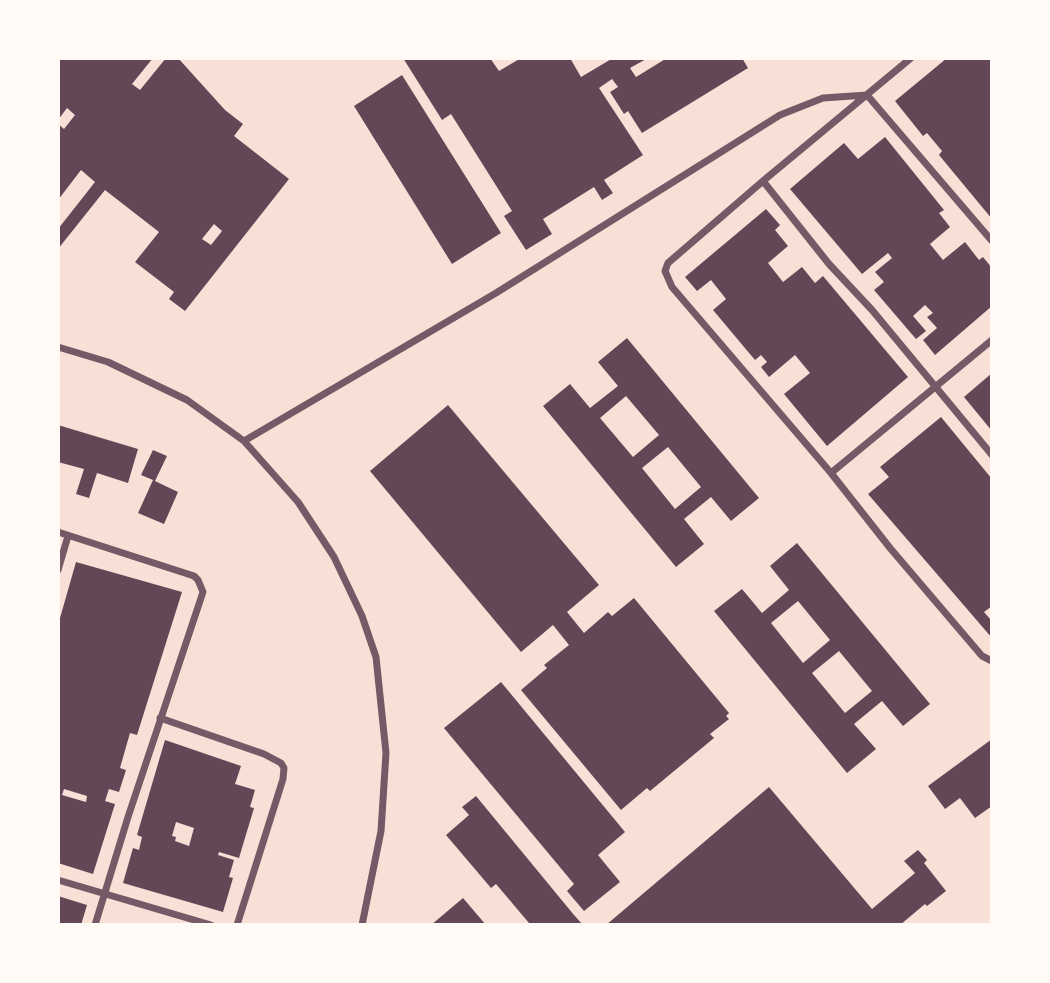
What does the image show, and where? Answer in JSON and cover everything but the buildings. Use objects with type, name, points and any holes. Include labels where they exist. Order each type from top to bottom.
[{"type":"street","points":[[911,58],[668,263],[665,271],[672,286],[982,656],[992,661]]},
{"type":"street","points":[[867,95],[992,241]]},
{"type":"street","points":[[244,441],[496,293],[780,115],[824,98],[867,95]]},
{"type":"street","points":[[763,181],[829,264],[872,310],[992,455]]},
{"type":"street","points":[[831,473],[992,340]]},
{"type":"street","points":[[58,347],[108,362],[187,400],[244,441],[298,502],[334,557],[362,616],[376,657],[386,753],[381,831],[362,925]]},
{"type":"street","points":[[58,532],[194,576],[203,592],[95,925]]},
{"type":"street","points":[[58,570],[68,536]]},
{"type":"street","points":[[160,718],[264,754],[281,763],[284,768],[283,779],[237,925]]},
{"type":"street","points":[[58,880],[211,925]]}]
